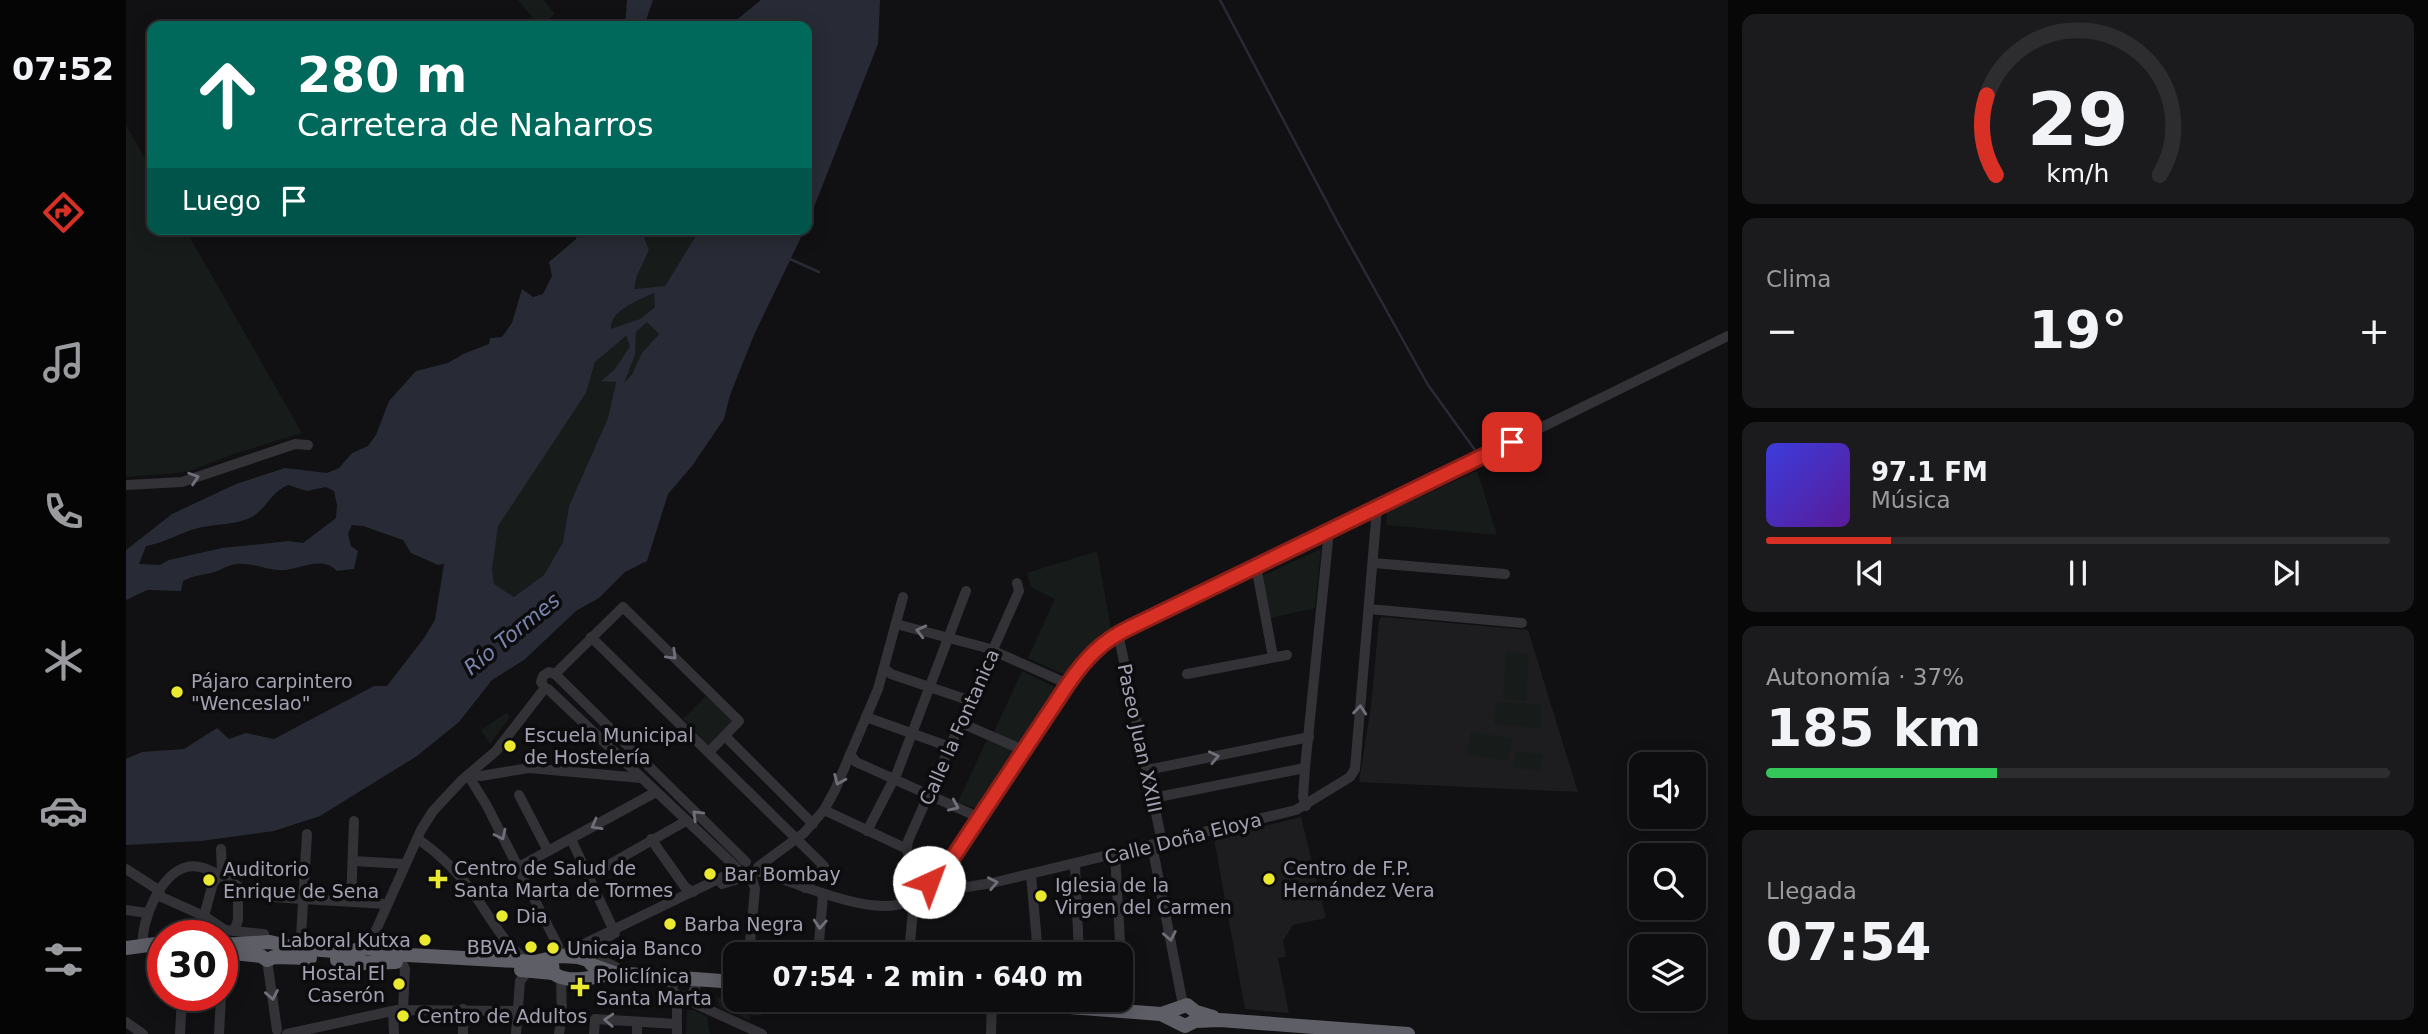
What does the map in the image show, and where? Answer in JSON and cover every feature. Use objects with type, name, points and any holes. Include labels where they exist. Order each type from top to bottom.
[{"type":"highway","points":[[126,948],[147,944]]},
{"type":"highway","points":[[238,947],[268,951],[296,948],[347,952],[402,963],[528,966],[559,957],[578,957],[614,972],[646,975],[684,988],[723,983]]},
{"type":"highway","points":[[126,955],[147,952]]},
{"type":"highway","points":[[238,952],[390,954],[528,966],[557,975],[584,978],[614,972]]},
{"type":"highway","points":[[557,975],[553,961],[559,957]]},
{"type":"highway","points":[[584,978],[591,972],[591,964]]},
{"type":"highway","points":[[1124,1012],[1318,1030],[1408,1034]]},
{"type":"street","points":[[910,886],[916,890],[945,867],[1087,658],[1118,633],[1728,336]]},
{"type":"street","points":[[126,485],[182,482],[295,444],[308,445]]},
{"type":"street","points":[[1377,508],[1369,609],[1522,624]]},
{"type":"street","points":[[1306,806],[1303,797],[1329,531]]},
{"type":"street","points":[[1373,563],[1505,574]]},
{"type":"street","points":[[1256,566],[1273,657]]},
{"type":"street","name":"Calle la Fontanica","points":[[907,849],[908,841],[1019,591],[1017,583]]},
{"type":"street","points":[[867,831],[912,734],[966,591]]},
{"type":"street","points":[[750,942],[757,873],[796,841],[824,810],[866,717],[884,668],[903,597]]},
{"type":"street","points":[[556,676],[623,607],[739,721],[709,752]]},
{"type":"street","name":"Calle Doña Eloya","points":[[925,883],[954,889],[1031,875],[1306,806],[1350,777],[1355,769],[1369,609]]},
{"type":"street","points":[[896,624],[994,651],[1068,684]]},
{"type":"street","name":"Paseo Juan XXIII","points":[[1118,633],[1153,798],[1157,844],[1186,1018]]},
{"type":"street","points":[[591,637],[824,866],[805,888]]},
{"type":"street","points":[[1187,674],[1287,654]]},
{"type":"street","points":[[884,668],[891,674],[971,701]]},
{"type":"street","points":[[757,873],[740,869],[556,676],[549,672],[543,676],[541,682],[546,689],[740,869],[858,903],[897,904],[909,901],[925,883]]},
{"type":"street","points":[[366,954],[386,904],[433,811],[496,751],[546,689]]},
{"type":"street","points":[[866,717],[950,747]]},
{"type":"street","points":[[961,723],[1023,750]]},
{"type":"street","points":[[725,736],[813,824]]},
{"type":"street","points":[[1147,770],[1309,737]]},
{"type":"street","points":[[850,754],[856,762],[978,817]]},
{"type":"street","points":[[468,775],[481,776],[529,768],[641,778]]},
{"type":"street","points":[[1153,798],[1306,768]]},
{"type":"street","points":[[468,775],[487,806],[558,946],[559,957],[740,869]]},
{"type":"street","points":[[517,868],[656,792]]},
{"type":"street","points":[[519,795],[548,851]]},
{"type":"street","points":[[824,810],[907,849],[912,873],[910,886],[904,898],[897,904]]},
{"type":"street","points":[[351,901],[354,821]]},
{"type":"street","points":[[589,876],[687,821]]},
{"type":"street","points":[[296,948],[301,937],[307,834]]},
{"type":"street","points":[[418,839],[455,870],[528,966],[520,981],[516,1034]]},
{"type":"street","points":[[570,839],[614,931]]},
{"type":"street","points":[[651,839],[685,887],[693,892]]},
{"type":"street","points":[[204,916],[214,883],[222,872],[221,849]]},
{"type":"street","points":[[1115,854],[1120,942]]},
{"type":"street","points":[[353,861],[405,864]]},
{"type":"street","points":[[1075,865],[1078,942]]},
{"type":"street","points":[[143,944],[147,913],[171,876],[185,867],[219,875],[238,886],[238,920]]},
{"type":"street","points":[[126,869],[159,893],[210,920]]},
{"type":"street","points":[[591,964],[592,955],[614,931],[740,869]]},
{"type":"street","points":[[912,873],[918,871],[925,883]]},
{"type":"street","points":[[1031,875],[1037,942]]},
{"type":"street","points":[[819,942],[823,895]]},
{"type":"street","points":[[271,897],[386,904]]},
{"type":"street","points":[[909,901],[912,910],[910,942]]},
{"type":"street","points":[[126,910],[147,913]]},
{"type":"street","points":[[238,931],[264,934],[282,1033],[398,1010],[518,1011]]},
{"type":"street","points":[[600,944],[599,955],[607,964],[646,975]]},
{"type":"street","points":[[394,1034],[405,969],[402,963]]},
{"type":"street","points":[[557,975],[562,1016],[559,1034]]},
{"type":"street","points":[[684,988],[696,1004],[762,1034]]},
{"type":"street","points":[[594,1034],[595,1019],[638,1022],[677,1029],[684,988]]},
{"type":"street","points":[[463,1009],[463,1034]]},
{"type":"street","points":[[180,1034],[181,1011]]},
{"type":"street","points":[[219,1034],[220,1011]]},
{"type":"street","points":[[991,1034],[992,1012]]},
{"type":"street","points":[[126,1022],[142,1034]]},
{"type":"street","points":[[637,1034],[638,1022]]},
{"type":"shaded area","points":[[518,0],[544,0],[555,14],[546,21],[535,21]]},
{"type":"shaded area","points":[[126,125],[147,162],[147,235],[188,235],[302,433],[187,472],[126,477]]},
{"type":"shaded area","points":[[643,235],[696,235],[665,286],[634,289],[649,250]]},
{"type":"shaded area","points":[[654,292],[655,307],[640,319],[611,330],[615,316],[620,311]]},
{"type":"shaded area","points":[[647,321],[659,333],[622,386],[635,355],[636,332]]},
{"type":"shaded area","points":[[626,336],[630,346],[615,369],[602,380],[616,382],[608,418],[569,506],[563,542],[544,575],[515,597],[494,585],[492,569],[497,526],[586,393],[595,362]]},
{"type":"shaded area","points":[[1477,471],[1497,535],[1386,525],[1387,512]]},
{"type":"shaded area","points":[[1321,549],[1315,608],[1270,618],[1262,576]]},
{"type":"shaded area","points":[[1097,551],[1111,629],[1082,652],[1065,675],[1028,658],[1055,599],[1031,587],[1027,573]]},
{"type":"shaded area","points":[[1382,617],[1528,630],[1578,792],[1359,782],[1371,706],[1379,620]]},
{"type":"shaded area","points":[[1506,652],[1529,654],[1526,701],[1503,699]]},
{"type":"shaded area","points":[[1022,671],[1055,687],[1054,691],[975,808],[958,802],[991,731],[994,732]]},
{"type":"shaded area","points":[[706,696],[733,722],[709,745],[683,719]]},
{"type":"shaded area","points":[[1496,701],[1542,705],[1540,728],[1494,724]]},
{"type":"shaded area","points":[[506,713],[510,717],[490,744],[481,730]]},
{"type":"shaded area","points":[[1471,732],[1512,739],[1509,761],[1467,754]]},
{"type":"shaded area","points":[[1516,751],[1542,755],[1539,771],[1513,767]]},
{"type":"shaded area","name":"Centro de F.P. Hernández Vera","points":[[1301,817],[1326,918],[1293,925],[1283,941],[1286,957],[1278,958],[1289,1013],[1245,1009],[1214,839]]},
{"type":"shaded area","points":[[717,997],[723,997],[723,1009],[719,1007]]},
{"type":"shaded area","points":[[687,1010],[694,1010],[707,1017],[710,1034],[686,1034]]},
{"type":"shaded area","points":[[762,1012],[761,1016],[750,1015],[750,1021],[739,1016],[742,1013]]},
{"type":"water","points":[[627,0],[653,0],[646,21],[625,21]]},
{"type":"water","points":[[761,0],[880,0],[878,44],[812,212],[812,21],[735,21]]},
{"type":"water","name":"Río Tormes","points":[[577,235],[643,235],[649,250],[634,289],[665,286],[696,235],[802,235],[754,335],[730,395],[724,419],[692,466],[668,494],[647,561],[625,572],[599,598],[576,611],[524,660],[492,680],[459,722],[417,756],[320,816],[274,831],[201,841],[126,845],[126,759],[142,752],[184,749],[217,728],[229,739],[246,733],[274,739],[374,686],[387,686],[435,620],[444,564],[438,565],[411,553],[403,540],[363,526],[352,525],[348,534],[351,546],[358,551],[354,569],[337,571],[325,564],[312,564],[279,570],[236,564],[183,581],[181,591],[147,590],[126,600],[126,550],[172,514],[236,484],[285,468],[327,473],[339,468],[352,453],[368,446],[376,435],[389,401],[416,371],[448,363],[489,344],[490,338],[502,337],[512,323],[522,289],[533,297],[543,294],[552,276],[549,262],[576,239]],"holes":[[[654,293],[655,307],[640,319],[611,329],[612,322],[620,311]],[[647,322],[659,334],[642,353],[632,374],[624,383],[635,355],[636,332]],[[626,336],[630,346],[615,369],[601,381],[616,382],[608,418],[569,506],[563,542],[544,575],[514,597],[494,584],[492,569],[498,526],[586,393],[595,362]],[[288,485],[307,491],[326,487],[334,491],[336,518],[303,543],[289,541],[222,548],[169,560],[160,565],[139,564],[146,546],[198,528],[246,520]]]},
{"type":"waterway","points":[[1220,0],[1340,227],[1428,385],[1475,450]]},
{"type":"waterway","points":[[790,259],[819,272]]},
{"type":"place","name":"Pájaro carpintero \"Wenceslao\"","points":[[177,692]]},
{"type":"place","name":"Escuela Municipal de Hostelería","points":[[510,746]]},
{"type":"place","name":"Bar Bombay","points":[[710,874]]},
{"type":"place","name":"Centro de Salud de Santa Marta de Tormes","points":[[438,879]]},
{"type":"place","name":"Centro de F.P. Hernández Vera","points":[[1269,879]]},
{"type":"place","name":"Auditorio Enrique de Sena","points":[[209,880]]},
{"type":"place","name":"Iglesia de la Virgen del Carmen","points":[[1041,896]]},
{"type":"place","name":"Dia","points":[[502,916]]},
{"type":"place","name":"Barba Negra","points":[[670,924]]},
{"type":"place","name":"Laboral Kutxa","points":[[425,940]]},
{"type":"place","name":"BBVA","points":[[531,947]]},
{"type":"place","name":"Unicaja Banco","points":[[553,948]]},
{"type":"place","name":"Hostal El Caserón","points":[[399,984]]},
{"type":"place","name":"Policlínica Santa Marta","points":[[580,987]]},
{"type":"place","name":"Centro de Adultos","points":[[403,1016]]},
{"type":"route","points":[[929,882],[942,874],[1068,684],[1087,658],[1101,645],[1129,628],[1512,442]]}]
